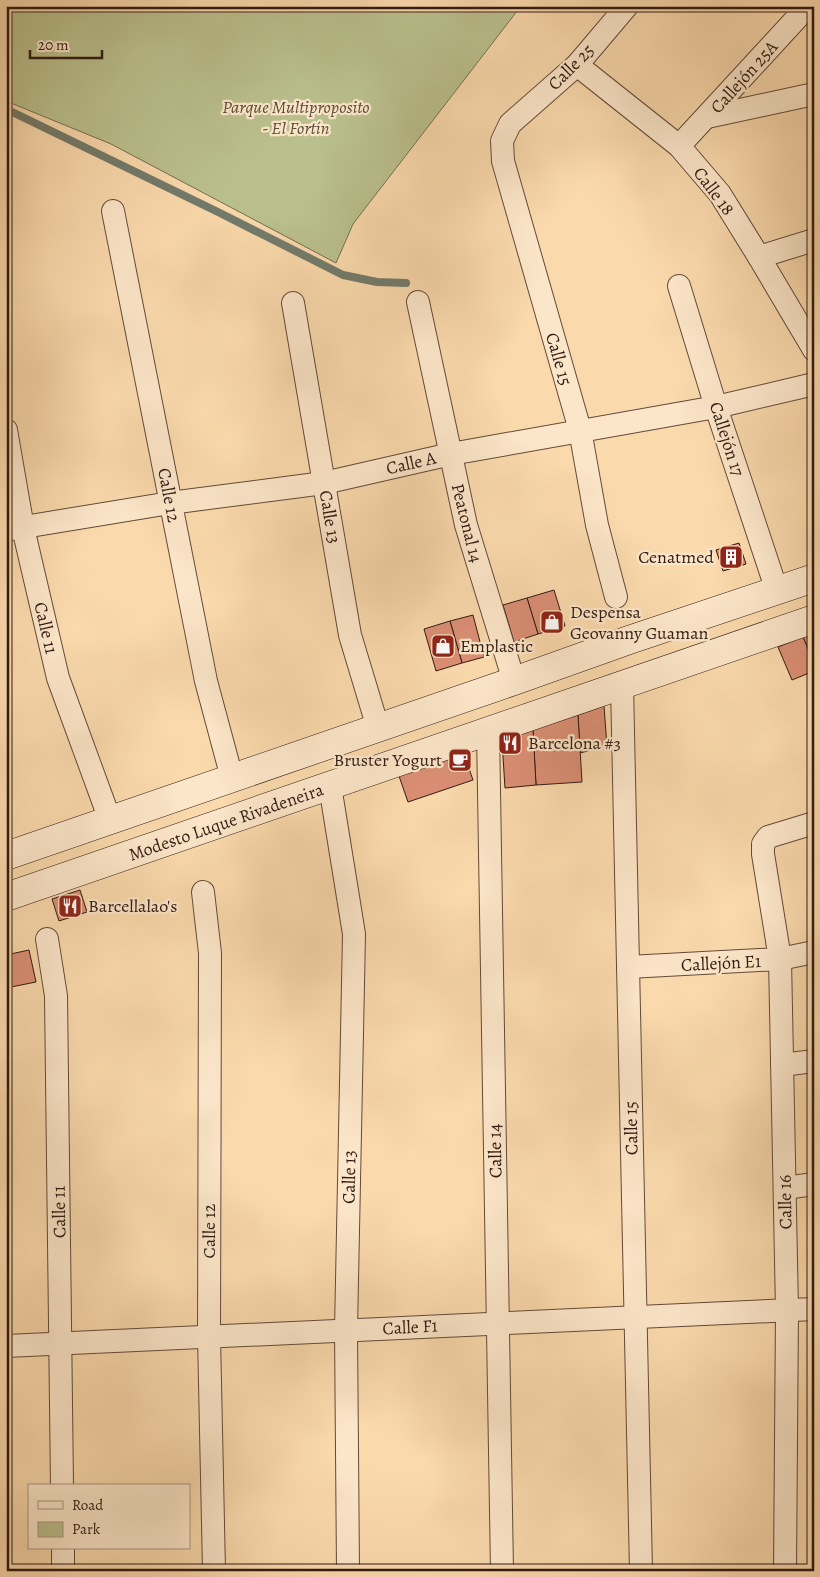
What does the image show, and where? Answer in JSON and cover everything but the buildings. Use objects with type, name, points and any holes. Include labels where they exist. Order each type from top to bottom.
[{"type":"street","name":"Calle 25","points":[[510,124],[577,65],[627,6]]},
{"type":"street","name":"Callejón 25A","points":[[679,146],[808,6]]},
{"type":"street","name":"Calle 18","points":[[577,65],[679,146],[720,194],[814,350]]},
{"type":"street","points":[[707,117],[814,94]]},
{"type":"street","name":"Calle 15","points":[[510,124],[502,141],[502,162],[580,430],[597,525],[616,597]]},
{"type":"street","name":"Calle 12","points":[[113,211],[206,681],[232,778]]},
{"type":"street","points":[[759,257],[814,240]]},
{"type":"street","name":"Callejón 17","points":[[679,286],[716,407],[777,591]]},
{"type":"street","name":"Peatonal 14","points":[[418,302],[466,525],[514,681]]},
{"type":"street","name":"Calle 13","points":[[292,303],[350,634],[378,728]]},
{"type":"street","name":"Calle A","points":[[15,529],[170,503],[324,483],[451,454],[716,407],[814,384]]},
{"type":"street","name":"Calle 11","points":[[6,430],[15,529],[58,678],[110,820]]},
{"type":"street","points":[[6,856],[629,640],[814,578]]},
{"type":"street","name":"Modesto Luque Rivadeneira","points":[[6,897],[814,619]]},
{"type":"street","name":"Calle 15","points":[[622,685],[641,1571]]},
{"type":"street","name":"Calle 14","points":[[488,731],[502,1571]]},
{"type":"street","name":"Calle 13","points":[[330,786],[354,934],[346,1330],[348,1571]]},
{"type":"street","name":"Calle 16","points":[[785,1571],[787,1310],[780,960],[763,844],[768,837],[814,823]]},
{"type":"street","name":"Calle 12","points":[[202,892],[210,953],[209,1336],[214,1571]]},
{"type":"street","name":"Calle 11","points":[[47,939],[56,996],[62,1484]]},
{"type":"street","name":"Callejón E1","points":[[628,968],[780,960],[814,952]]},
{"type":"street","points":[[782,1065],[814,1061]]},
{"type":"street","points":[[785,1188],[814,1184]]},
{"type":"street","name":"Calle F1","points":[[6,1346],[814,1309]]},
{"type":"street","points":[[63,1550],[63,1571]]},
{"type":"green space","name":"Parque Multiproposito - El Fortín","points":[[6,6],[521,6],[353,224],[336,263],[111,144],[6,101]]},
{"type":"waterway","points":[[6,109],[343,275],[377,282],[406,283]]},
{"type":"place","name":"Cenatmed","points":[[731,557]]},
{"type":"place","name":"Despensa Geovanny Guaman","points":[[552,622]]},
{"type":"place","name":"Emplastic","points":[[443,646]]},
{"type":"place","name":"Barcelona #3","points":[[510,743]]},
{"type":"place","name":"Bruster Yogurt","points":[[460,760]]},
{"type":"place","name":"Barcellalao's","points":[[70,906]]}]
